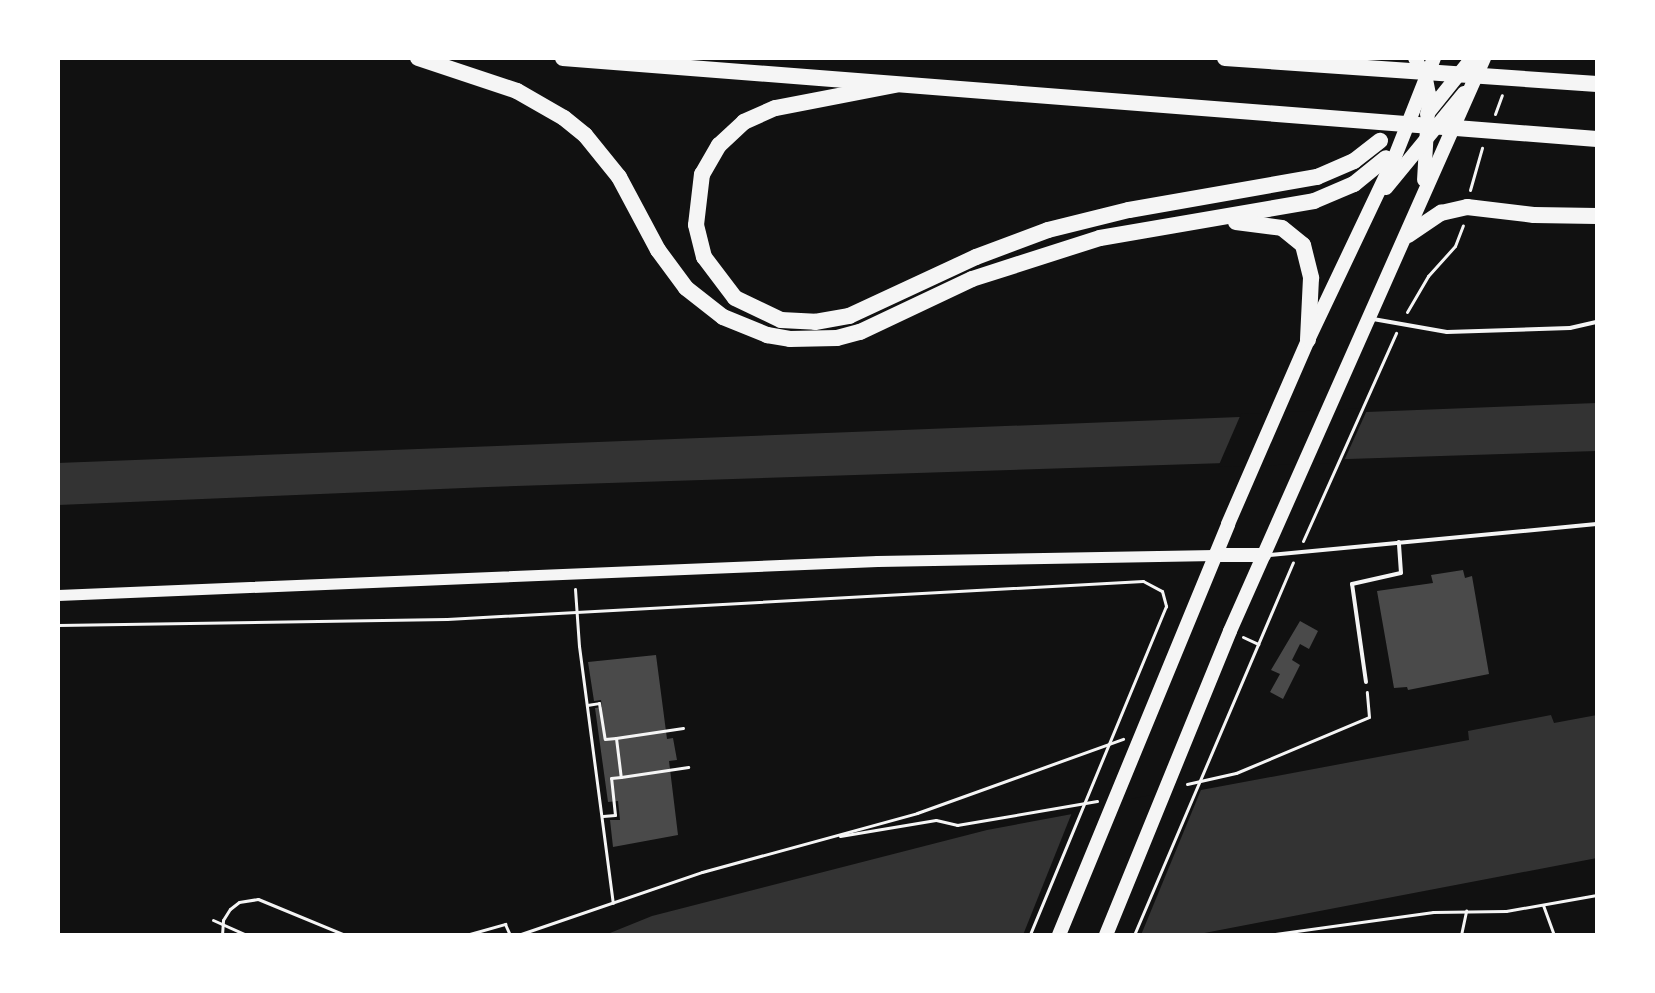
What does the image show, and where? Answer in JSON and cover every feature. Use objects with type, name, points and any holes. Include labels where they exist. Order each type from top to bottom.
[{"type":"highway","points":[[418,58],[517,91],[564,118],[585,135],[619,177],[658,250],[686,288],[723,317],[767,335],[814,340],[849,335],[882,323],[972,279],[1100,238],[1314,201],[1354,184],[1390,159]]},
{"type":"highway","points":[[563,58],[1597,139]]},
{"type":"highway","points":[[1225,58],[1597,84]]},
{"type":"highway","points":[[895,85],[775,108],[744,122],[719,145],[697,191],[696,225],[704,257],[735,298],[781,320],[815,322],[849,316],[976,257],[1048,230],[1129,210],[1300,182],[1354,161],[1380,141]]},
{"type":"highway","points":[[1408,235],[1441,213],[1467,207],[1534,215],[1597,216]]},
{"type":"highway","points":[[1203,221],[1270,225],[1293,235],[1303,245],[1311,278],[1308,340]]},
{"type":"main road","points":[[1106,935],[1230,631],[1371,319],[1423,193],[1429,112],[1415,58]]},
{"type":"main road","points":[[1401,143],[1434,58]]},
{"type":"main road","points":[[1059,935],[1118,784],[1228,524],[1290,379],[1375,200],[1390,159],[1472,58]]},
{"type":"main road","points":[[1375,200],[1425,161],[1476,79],[1484,58]]},
{"type":"main road","points":[[1428,136],[1497,58]]},
{"type":"main road","points":[[1380,141],[1424,85]]},
{"type":"main road","points":[[1215,555],[1264,555]]},
{"type":"street","points":[[58,595],[877,561],[1215,555]]},
{"type":"lane","points":[[1371,319],[1447,332],[1570,328],[1597,322]]},
{"type":"lane","points":[[1264,555],[1597,524]]},
{"type":"lane","points":[[1366,682],[1352,584],[1401,573],[1399,542]]},
{"type":"path","points":[[1309,527],[1400,324],[1428,276],[1455,246],[1474,171]]},
{"type":"path","points":[[1134,935],[1202,768],[1297,554]]},
{"type":"path","points":[[574,574],[587,705],[613,903]]},
{"type":"path","points":[[58,625],[432,620],[1143,581],[1162,591],[1166,606],[1030,935]]},
{"type":"path","points":[[1166,606],[1190,616]]},
{"type":"path","points":[[1230,631],[1258,644]]},
{"type":"path","points":[[587,705],[599,703],[605,739],[683,728]]},
{"type":"path","points":[[616,738],[621,777]]},
{"type":"path","points":[[518,935],[702,872],[917,813],[1106,746]]},
{"type":"path","points":[[601,816],[615,815],[611,778],[688,767]]},
{"type":"path","points":[[1267,935],[1466,911],[1506,911],[1597,895]]},
{"type":"path","points":[[222,935],[223,920],[230,909],[239,902],[258,899],[345,935]]},
{"type":"path","points":[[1543,905],[1554,935]]},
{"type":"path","points":[[1461,935],[1466,911]]},
{"type":"path","points":[[213,920],[247,935]]},
{"type":"path","points":[[468,935],[505,924],[510,935]]},
{"type":"shaded area","points":[[1597,403],[1597,451],[488,487],[58,505],[58,463]]},
{"type":"shaded area","points":[[1551,715],[1554,723],[1597,715],[1597,858],[1194,935],[605,935],[652,916],[987,830],[1469,740],[1468,731]]},
{"type":"pier","points":[[1368,408],[1343,463],[1218,467],[1241,414]]},
{"type":"pier","points":[[1203,785],[1141,935],[1023,935],[1073,810]]},
{"type":"building","points":[[1463,570],[1465,578],[1472,576],[1489,674],[1408,690],[1407,687],[1394,688],[1377,591],[1433,583],[1431,575]]},
{"type":"building","points":[[1300,621],[1318,631],[1309,649],[1300,644],[1292,660],[1300,665],[1283,699],[1270,692],[1280,674],[1271,670]]},
{"type":"building","points":[[656,655],[667,739],[673,738],[677,760],[669,761],[678,835],[613,847],[610,820],[620,820],[618,801],[608,802],[595,708],[602,707],[601,700],[594,701],[588,662]]}]
